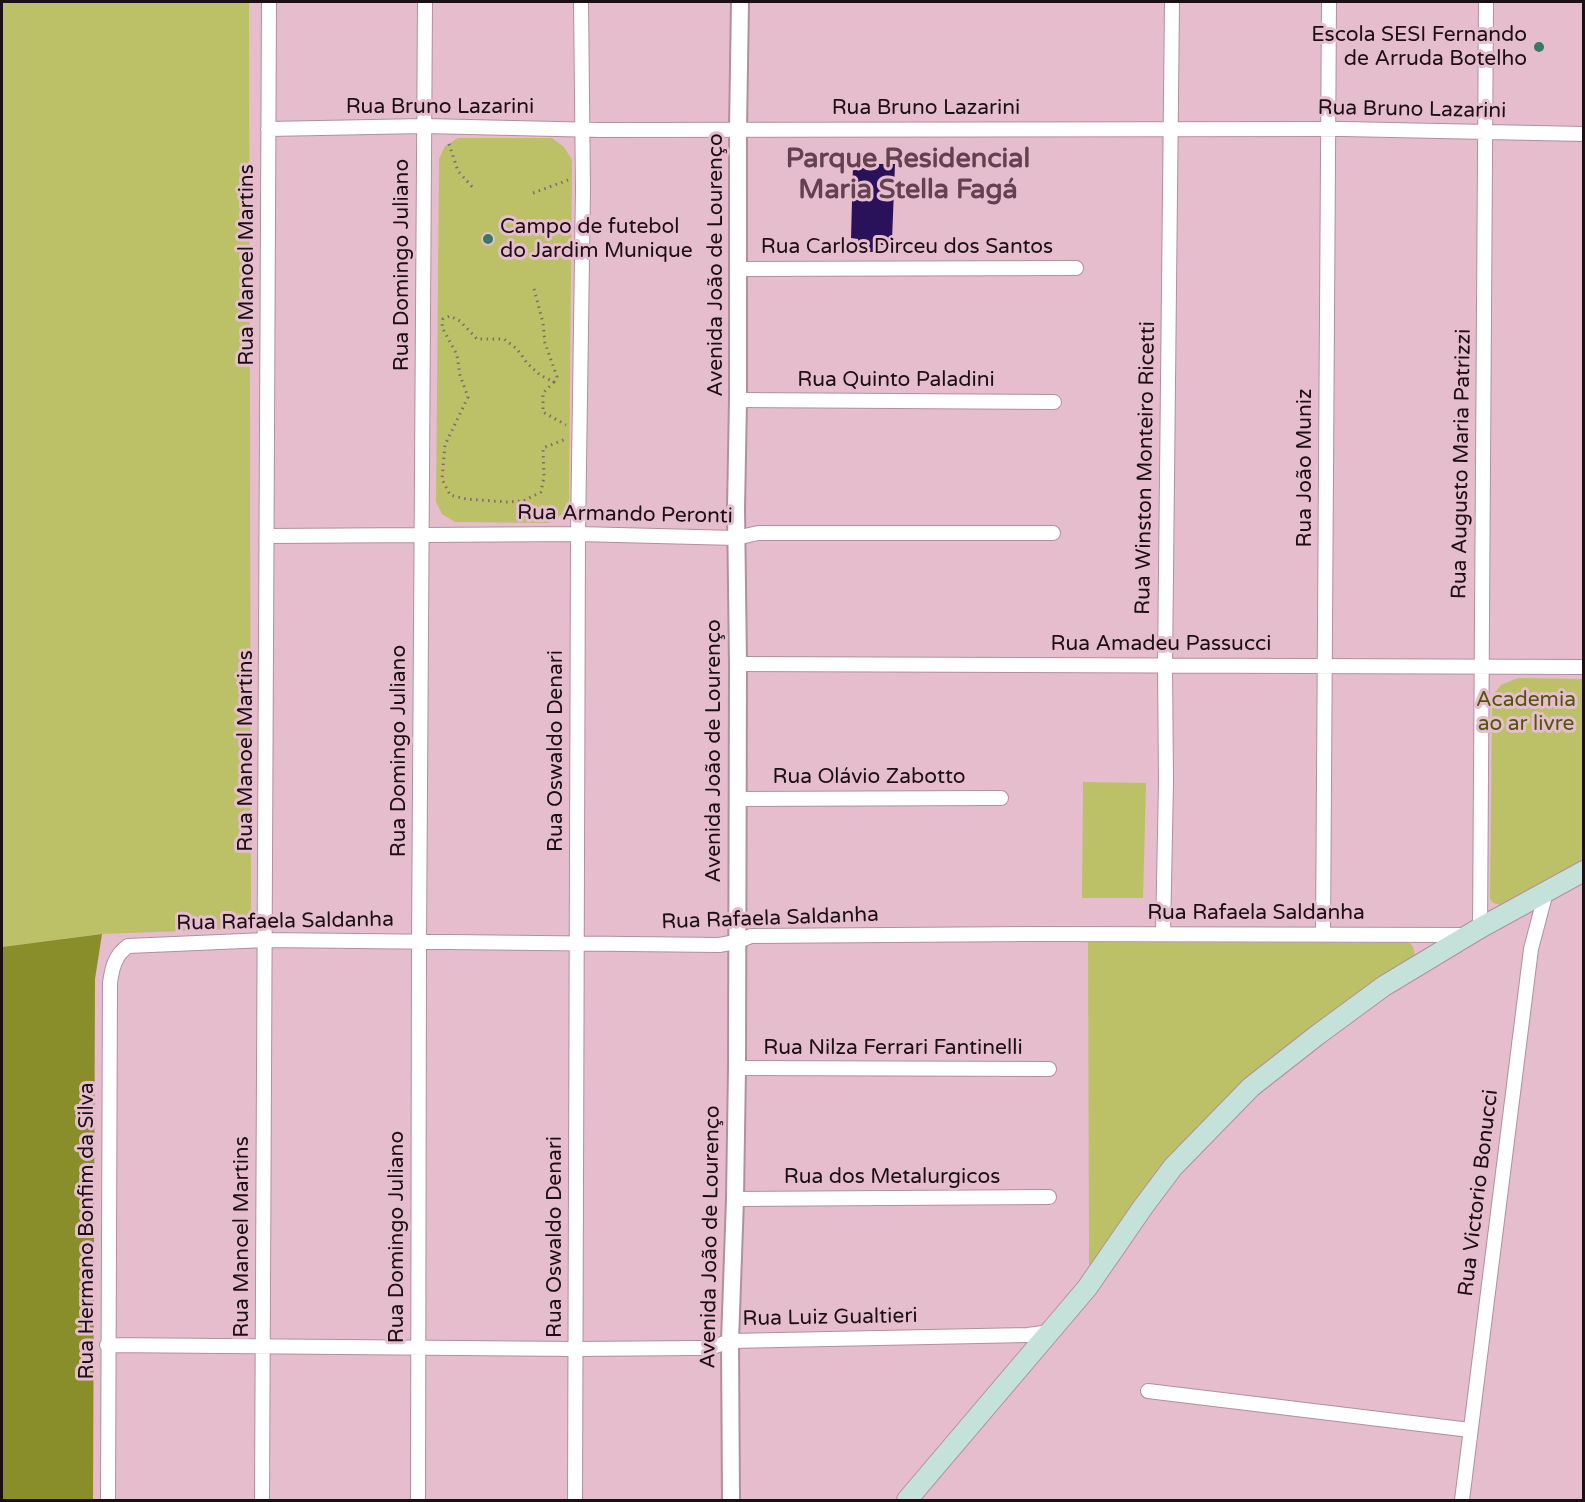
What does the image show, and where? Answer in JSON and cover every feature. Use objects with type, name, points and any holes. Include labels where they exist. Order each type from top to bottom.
[{"type":"main road","points":[[907,1500],[1087,1288],[1173,1167],[1243,1094],[1384,986],[1475,931],[1584,871]]},
{"type":"street","name":"Rua Manoel Martins","points":[[262,1500],[269,2]]},
{"type":"street","name":"Rua Domingo Juliano","points":[[418,1500],[425,2]]},
{"type":"street","name":"Rua Oswaldo Denari","points":[[575,1500],[578,534],[582,311],[581,2]]},
{"type":"street","name":"Avenida João de Lourenço","points":[[731,1500],[730,1341],[737,1068],[736,538],[740,2]]},
{"type":"street","name":"Rua Winston Monteiro Ricetti","points":[[1163,934],[1172,2]]},
{"type":"street","name":"Rua João Muniz","points":[[1323,934],[1329,2]]},
{"type":"street","name":"Rua Augusto Maria Patrizzi","points":[[1475,931],[1482,667],[1486,2]]},
{"type":"street","name":"Rua Bruno Lazarini","points":[[268,129],[424,126],[582,129],[1328,129],[1584,134]]},
{"type":"street","name":"Rua Carlos Dirceu dos Santos","points":[[739,269],[1076,268]]},
{"type":"street","name":"Rua Quinto Paladini","points":[[738,400],[1054,402]]},
{"type":"street","name":"Rua Armando Peronti","points":[[268,536],[578,534],[736,538],[758,533],[1053,533]]},
{"type":"street","name":"Rua Amadeu Passucci","points":[[738,664],[1584,667]]},
{"type":"street","name":"Rua Olávio Zabotto","points":[[737,799],[1001,798]]},
{"type":"street","name":"Rua Victorio Bonucci","points":[[1462,1500],[1531,949],[1546,892]]},
{"type":"street","name":"Rua Rafaela Saldanha","points":[[114,962],[128,946],[266,940],[719,945],[751,936],[1323,934],[1475,931]]},
{"type":"street","name":"Rua Hermano Bonfim da Silva","points":[[108,1500],[110,983],[114,962]]},
{"type":"street","name":"Rua Nilza Ferrari Fantinelli","points":[[737,1068],[1049,1069]]},
{"type":"street","name":"Rua dos Metalurgicos","points":[[735,1199],[1050,1197]]},
{"type":"street","name":"Rua Luiz Gualtieri","points":[[107,1345],[710,1348],[730,1341],[1028,1335],[1050,1332]]},
{"type":"street","points":[[1148,1391],[1470,1430]]},
{"type":"path","points":[[449,144],[458,171],[474,189]]},
{"type":"path","points":[[533,193],[572,179]]},
{"type":"path","points":[[534,289],[543,323],[545,343],[557,377],[543,393],[543,412],[570,426]]},
{"type":"path","points":[[554,382],[540,375],[517,349],[504,339],[477,339],[460,321],[450,316],[443,319],[442,327],[457,355],[460,375],[468,397],[445,445],[442,479],[450,495],[484,501],[523,501],[541,492],[544,477],[543,448],[570,437]]},
{"type":"green space","points":[[2,2],[249,2],[251,910],[237,929],[102,934],[2,947]]},
{"type":"green space","points":[[458,138],[552,138],[564,147],[572,160],[569,503],[561,515],[549,523],[455,522],[442,514],[436,502],[439,159],[445,146]]},
{"type":"green space","name":"Academia ao ar livre","points":[[1518,678],[1583,679],[1583,863],[1501,905],[1493,903],[1490,899],[1492,696],[1501,685]]},
{"type":"green space","points":[[1083,782],[1146,783],[1143,898],[1082,898]]},
{"type":"green space","points":[[1088,942],[1410,943],[1415,955],[1252,1079],[1089,1279]]},
{"type":"shaded area","points":[[102,934],[95,979],[93,1500],[2,1500],[2,947]]},
{"type":"building","points":[[853,164],[895,164],[892,240],[886,240],[886,245],[878,245],[878,252],[860,252],[858,239],[851,238]]},
{"type":"place","name":"Escola SESI Fernando de Arruda Botelho","points":[[1539,47]]},
{"type":"place","name":"Campo de futebol do Jardim Munique","points":[[488,239]]},
{"type":"district","name":"Parque Residencial Maria Stella Fagá","points":[[908,176]]}]
